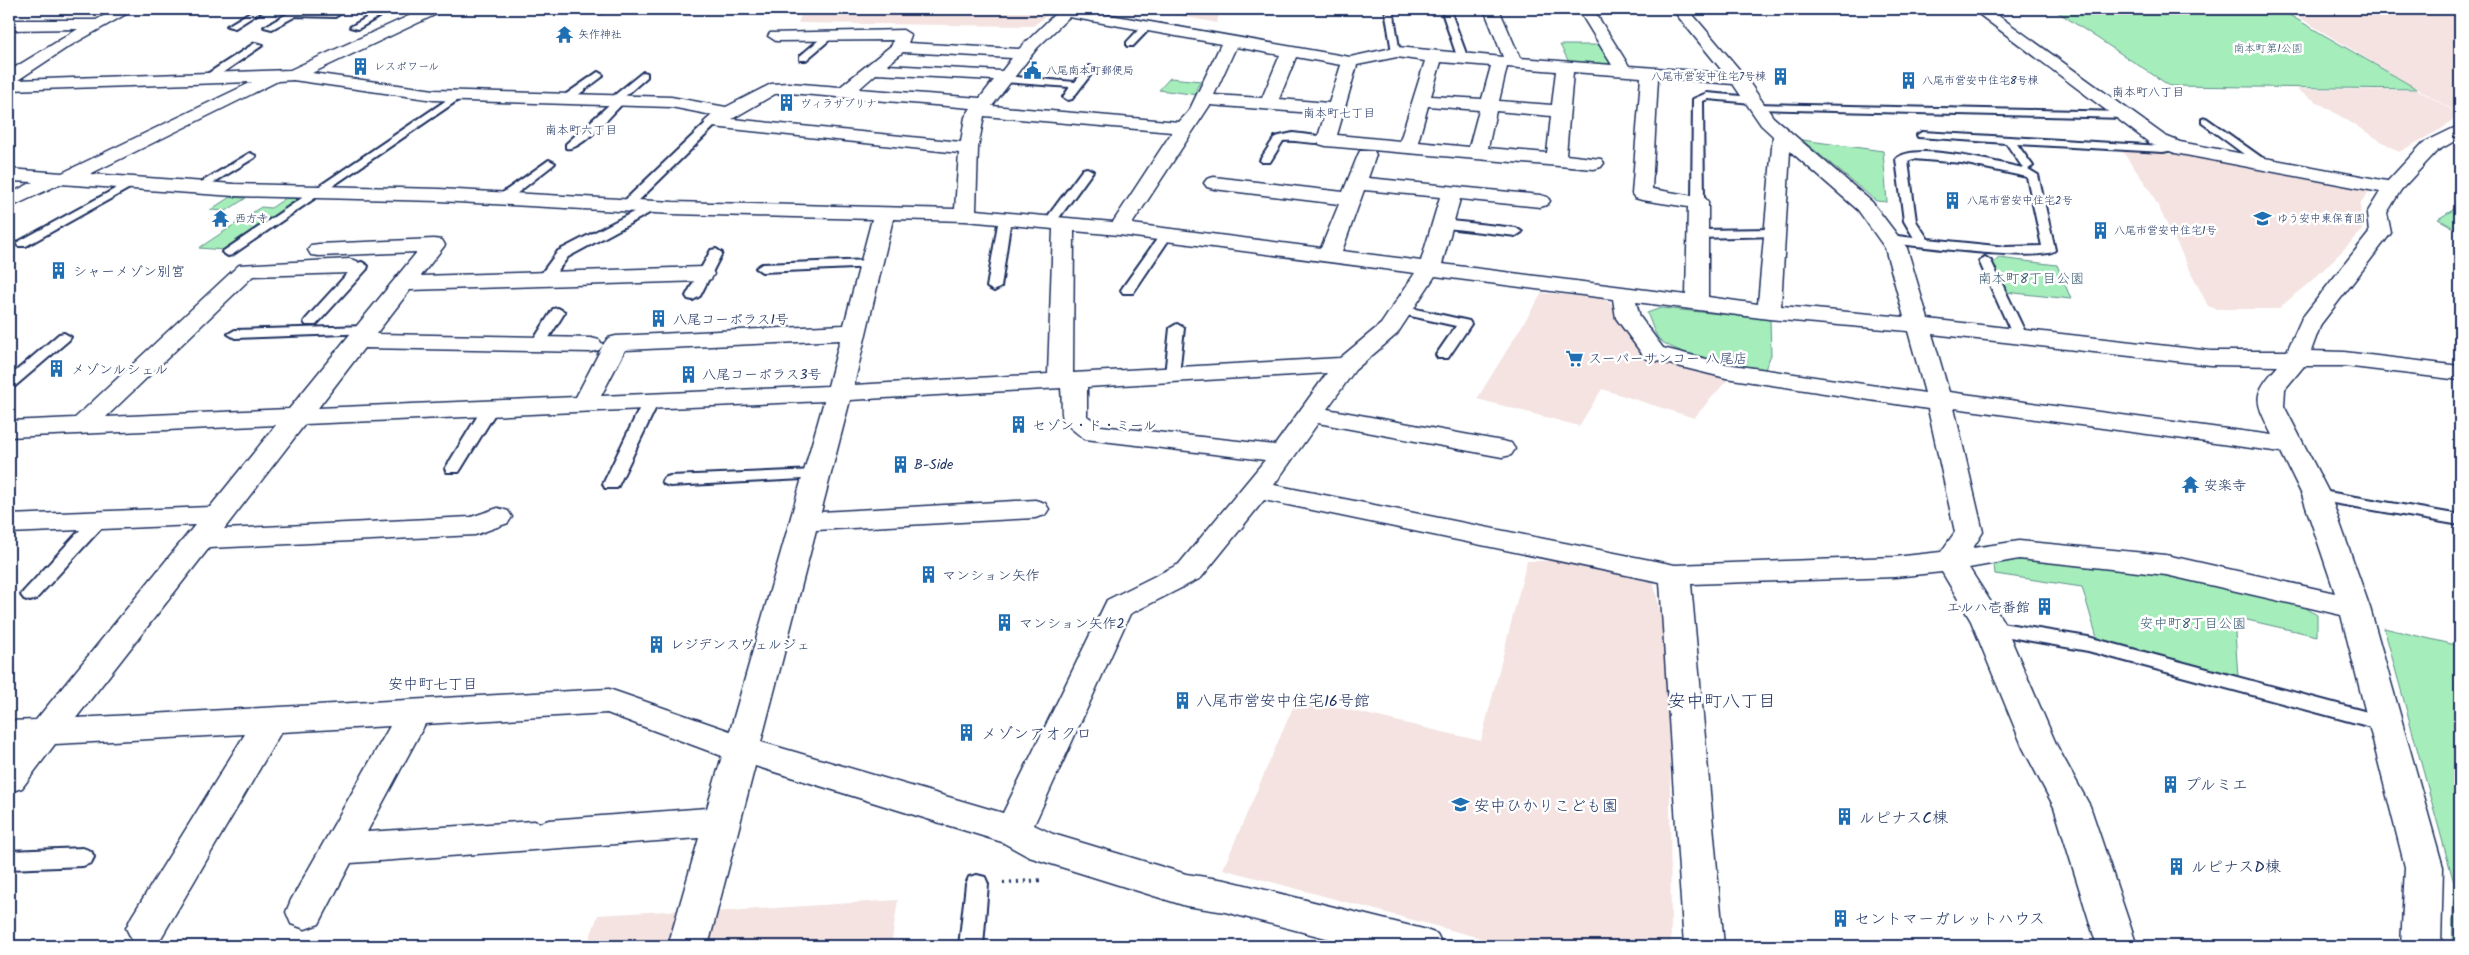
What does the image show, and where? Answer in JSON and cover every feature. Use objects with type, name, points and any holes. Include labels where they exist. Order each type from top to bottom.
[{"type":"street","points":[[12,25],[47,9]]},
{"type":"street","points":[[9,78],[127,9]]},
{"type":"street","points":[[9,202],[286,75],[436,9]]},
{"type":"street","points":[[1477,153],[1489,105],[1507,62],[1492,9]]},
{"type":"street","points":[[1586,9],[1624,71]]},
{"type":"street","points":[[1680,9],[1738,80],[1767,121],[1782,136],[1865,206],[1896,248],[1939,401],[1969,532],[1950,561]]},
{"type":"street","points":[[1980,9],[2158,140],[2175,147],[2392,188]]},
{"type":"street","points":[[965,215],[969,148],[974,117],[1024,54],[1068,10],[1350,62],[1397,52],[1434,57],[1738,80]]},
{"type":"street","points":[[12,25],[99,24]]},
{"type":"street","points":[[776,36],[903,36],[899,48],[843,93]]},
{"type":"street","points":[[1119,229],[1195,113],[1231,41]]},
{"type":"street","points":[[899,48],[1024,54]]},
{"type":"street","points":[[1268,104],[1290,52]]},
{"type":"street","points":[[1407,147],[1434,57]]},
{"type":"street","points":[[1350,62],[1326,140],[1594,162]]},
{"type":"street","points":[[1556,159],[1565,66]]},
{"type":"street","points":[[873,69],[1005,78]]},
{"type":"street","points":[[1650,73],[1642,194],[1698,202],[1697,303]]},
{"type":"street","points":[[9,85],[286,75],[434,95],[671,102],[720,117],[969,148]]},
{"type":"street","points":[[9,100],[39,83]]},
{"type":"street","points":[[720,117],[771,89],[789,88],[981,107],[1195,113],[1268,104],[1336,108]]},
{"type":"street","points":[[1421,100],[1561,110]]},
{"type":"street","points":[[2421,946],[2424,867],[2355,608],[2316,495],[2271,406],[2272,388],[2296,360],[2310,323],[2317,311],[2377,239],[2380,233],[2377,213],[2392,188],[2430,147],[2460,131]]},
{"type":"street","points":[[1769,312],[1782,136]]},
{"type":"street","points":[[1329,256],[1367,155]]},
{"type":"street","points":[[9,175],[199,187],[502,198],[626,206],[965,215],[1005,218],[1119,229],[1769,312],[1919,325],[2211,358],[2344,359],[2460,373]]},
{"type":"street","points":[[1214,183],[1354,191],[1452,192],[1540,201]]},
{"type":"street","points":[[1014,831],[1118,607],[1190,570],[1257,490],[1346,365],[1389,329],[1429,269],[1452,192]]},
{"type":"street","points":[[688,946],[839,393],[884,214]]},
{"type":"street","points":[[1057,223],[1067,380],[1074,419],[1094,433],[1283,454]]},
{"type":"street","points":[[9,778],[48,732],[434,245],[319,250]]},
{"type":"street","points":[[82,426],[247,270],[420,264]]},
{"type":"street","points":[[404,283],[703,274]]},
{"type":"street","points":[[1624,294],[1628,318],[1654,353],[1726,371],[1939,401],[2290,445]]},
{"type":"street","points":[[585,404],[616,343],[854,332]]},
{"type":"street","points":[[363,335],[591,345]]},
{"type":"street","points":[[9,429],[839,393],[1346,365]]},
{"type":"street","points":[[1311,414],[1502,449]]},
{"type":"street","points":[[1257,490],[1675,575],[1895,566],[1950,561],[2019,550],[2166,565],[2355,608]]},
{"type":"street","points":[[803,522],[1034,509]]},
{"type":"street","points":[[9,524],[219,515]]},
{"type":"street","points":[[200,539],[474,526],[498,517]]},
{"type":"street","points":[[1950,561],[1989,627],[2040,748],[2072,806],[2117,946]]},
{"type":"street","points":[[1675,575],[1704,946]]},
{"type":"street","points":[[9,734],[609,701],[741,749],[1014,831],[1042,846],[1186,890],[1225,896],[1423,946]]},
{"type":"street","points":[[305,912],[414,712]]},
{"type":"street","points":[[146,928],[272,720]]},
{"type":"street","points":[[339,849],[722,822]]},
{"type":"lane","points":[[232,26],[261,9]]},
{"type":"lane","points":[[355,27],[388,9]]},
{"type":"lane","points":[[1389,9],[1397,52]]},
{"type":"lane","points":[[1440,9],[1446,10],[1463,59]]},
{"type":"lane","points":[[269,27],[298,11],[335,14]]},
{"type":"lane","points":[[1130,44],[1147,26]]},
{"type":"lane","points":[[803,58],[829,36]]},
{"type":"lane","points":[[208,78],[258,45]]},
{"type":"lane","points":[[1068,97],[1090,69]]},
{"type":"lane","points":[[566,99],[598,75]]},
{"type":"lane","points":[[570,146],[590,130],[643,75]]},
{"type":"lane","points":[[1005,78],[1077,85]]},
{"type":"lane","points":[[228,252],[319,192],[457,96]]},
{"type":"lane","points":[[1698,202],[1698,99],[1707,96],[1914,123],[2009,140],[2163,149],[2175,147]]},
{"type":"lane","points":[[1914,123],[2124,115]]},
{"type":"lane","points":[[626,206],[720,117]]},
{"type":"lane","points":[[2206,121],[2264,164]]},
{"type":"lane","points":[[1914,123],[1930,147]]},
{"type":"lane","points":[[1266,160],[1279,139],[1294,136],[1326,140]]},
{"type":"lane","points":[[2009,140],[2027,166]]},
{"type":"lane","points":[[1889,239],[1924,243],[2006,251],[2049,250],[2032,175],[2025,172],[1936,156],[1908,155],[1902,159],[1910,221],[1924,243]]},
{"type":"lane","points":[[199,187],[250,156]]},
{"type":"lane","points":[[502,198],[549,163]]},
{"type":"lane","points":[[1057,223],[1087,171]]},
{"type":"lane","points":[[22,243],[133,182]]},
{"type":"lane","points":[[545,278],[563,254],[651,207]]},
{"type":"lane","points":[[994,287],[1005,218]]},
{"type":"lane","points":[[1442,224],[1516,232]]},
{"type":"lane","points":[[1697,234],[1775,233]]},
{"type":"lane","points":[[1128,290],[1166,235]]},
{"type":"lane","points":[[693,296],[703,274],[716,254]]},
{"type":"lane","points":[[1985,260],[2020,336]]},
{"type":"lane","points":[[762,268],[872,264]]},
{"type":"lane","points":[[311,322],[362,266]]},
{"type":"lane","points":[[1402,310],[1464,324],[1443,355]]},
{"type":"lane","points":[[538,344],[558,312]]},
{"type":"lane","points":[[1172,375],[1177,328]]},
{"type":"lane","points":[[235,334],[363,335]]},
{"type":"lane","points":[[9,384],[64,336]]},
{"type":"lane","points":[[611,484],[651,401]]},
{"type":"lane","points":[[452,469],[491,407]]},
{"type":"lane","points":[[670,480],[816,475]]},
{"type":"lane","points":[[2316,495],[2460,520]]},
{"type":"lane","points":[[30,595],[99,520]]},
{"type":"lane","points":[[1989,627],[2088,644],[2386,724]]},
{"type":"lane","points":[[9,860],[83,857]]},
{"type":"lane","points":[[971,946],[977,884]]},
{"type":"shaded area","points":[[804,9],[1055,9],[1033,26],[798,23]]},
{"type":"shaded area","points":[[1120,9],[1220,9],[1217,23],[1161,12]]},
{"type":"shaded area","points":[[2285,9],[2460,9],[2460,114],[2384,69]]},
{"type":"shaded area","points":[[2296,89],[2418,90],[2459,114],[2443,128],[2399,152]]},
{"type":"shaded area","name":"ゆう安中東保育園","points":[[2122,151],[2187,155],[2364,188],[2369,191],[2360,205],[2362,231],[2317,276],[2278,309],[2216,309],[2208,306],[2150,190]]},
{"type":"shaded area","points":[[1542,293],[1601,298],[1614,305],[1639,353],[1728,379],[1694,418],[1602,389],[1579,426],[1477,399]]},
{"type":"shaded area","name":"安中ひかりこども園","points":[[1527,561],[1554,561],[1653,580],[1669,652],[1671,946],[1510,946],[1223,869],[1297,698],[1481,741]]},
{"type":"shaded area","points":[[898,900],[891,946],[703,946],[712,912]]},
{"type":"shaded area","points":[[682,910],[672,946],[587,946],[598,915]]},
{"type":"green space","name":"南本町第1公園","points":[[2053,9],[2279,9],[2417,89],[2170,86]]},
{"type":"green space","points":[[1560,45],[1599,45],[1610,63],[1602,66],[1570,64]]},
{"type":"green space","points":[[1170,78],[1201,81],[1196,89],[1201,93],[1199,95],[1159,90]]},
{"type":"green space","points":[[1802,140],[1883,151],[1887,202],[1876,201]]},
{"type":"green space","points":[[230,197],[246,198],[226,211],[210,210]]},
{"type":"green space","points":[[286,198],[300,199],[224,250],[199,248],[261,207],[271,208]]},
{"type":"green space","points":[[2460,199],[2460,231],[2438,219],[2453,210]]},
{"type":"green space","name":"南本町8丁目公園","points":[[1999,258],[2057,265],[2071,299],[2005,292],[1992,264]]},
{"type":"green space","points":[[1661,308],[1770,319],[1771,355],[1765,369],[1711,360],[1670,347],[1661,341],[1647,313]]},
{"type":"green space","name":"安中町8丁目公園","points":[[2007,558],[2162,575],[2297,602],[2317,615],[2317,636],[2234,617],[2238,677],[2098,641],[2082,587],[1995,574],[1994,565]]},
{"type":"green space","points":[[2384,628],[2460,646],[2460,946],[2452,946],[2454,883]]},
{"type":"place","name":"矢作神社","points":[[564,34]]},
{"type":"place","name":"レスポワール","points":[[360,66]]},
{"type":"place","name":"八尾南本町郵便局","points":[[1032,70]]},
{"type":"place","name":"八尾市営安中住宅7号棟","points":[[1780,76]]},
{"type":"place","name":"八尾市営安中住宅8号棟","points":[[1908,80]]},
{"type":"place","name":"ヴィラサブリナ","points":[[786,103]]},
{"type":"place","name":"八尾市営安中住宅2号","points":[[1953,200]]},
{"type":"place","name":"西方寺","points":[[221,218]]},
{"type":"place","name":"ゆう安中東保育園","points":[[2263,218]]},
{"type":"place","name":"八尾市営安中住宅1号","points":[[2100,230]]},
{"type":"place","name":"シャーメゾン別宮","points":[[59,271]]},
{"type":"place","name":"八尾コーポラス1号","points":[[659,319]]},
{"type":"place","name":"スーパーサンコー 八尾店","points":[[1574,358]]},
{"type":"place","name":"メゾンルシェル","points":[[57,369]]},
{"type":"place","name":"八尾コーポラス3号","points":[[688,374]]},
{"type":"place","name":"セゾン・ド・ミール","points":[[1018,425]]},
{"type":"place","name":"B-Side","points":[[900,464]]},
{"type":"place","name":"安楽寺","points":[[2190,485]]},
{"type":"place","name":"マンション矢作","points":[[928,575]]},
{"type":"place","name":"エルハ壱番館","points":[[2044,607]]},
{"type":"place","name":"マンション矢作2","points":[[1005,623]]},
{"type":"place","name":"レジデンスヴェルジェ","points":[[656,644]]},
{"type":"place","name":"八尾市営安中住宅16号館","points":[[1182,700]]},
{"type":"place","name":"メゾンアオクロ","points":[[967,733]]},
{"type":"place","name":"プルミエ","points":[[2171,784]]},
{"type":"place","name":"安中ひかりこども園","points":[[1460,805]]},
{"type":"place","name":"ルピナスC棟","points":[[1845,817]]},
{"type":"place","name":"ルピナスD棟","points":[[2177,866]]},
{"type":"place","name":"セントマーガレットハウス","points":[[1840,918]]},
{"type":"district","name":"南本町八丁目","points":[[2148,92]]},
{"type":"district","name":"南本町七丁目","points":[[1339,113]]},
{"type":"district","name":"南本町六丁目","points":[[581,130]]},
{"type":"district","name":"安中町七丁目","points":[[433,684]]},
{"type":"district","name":"安中町八丁目","points":[[1722,701]]}]
